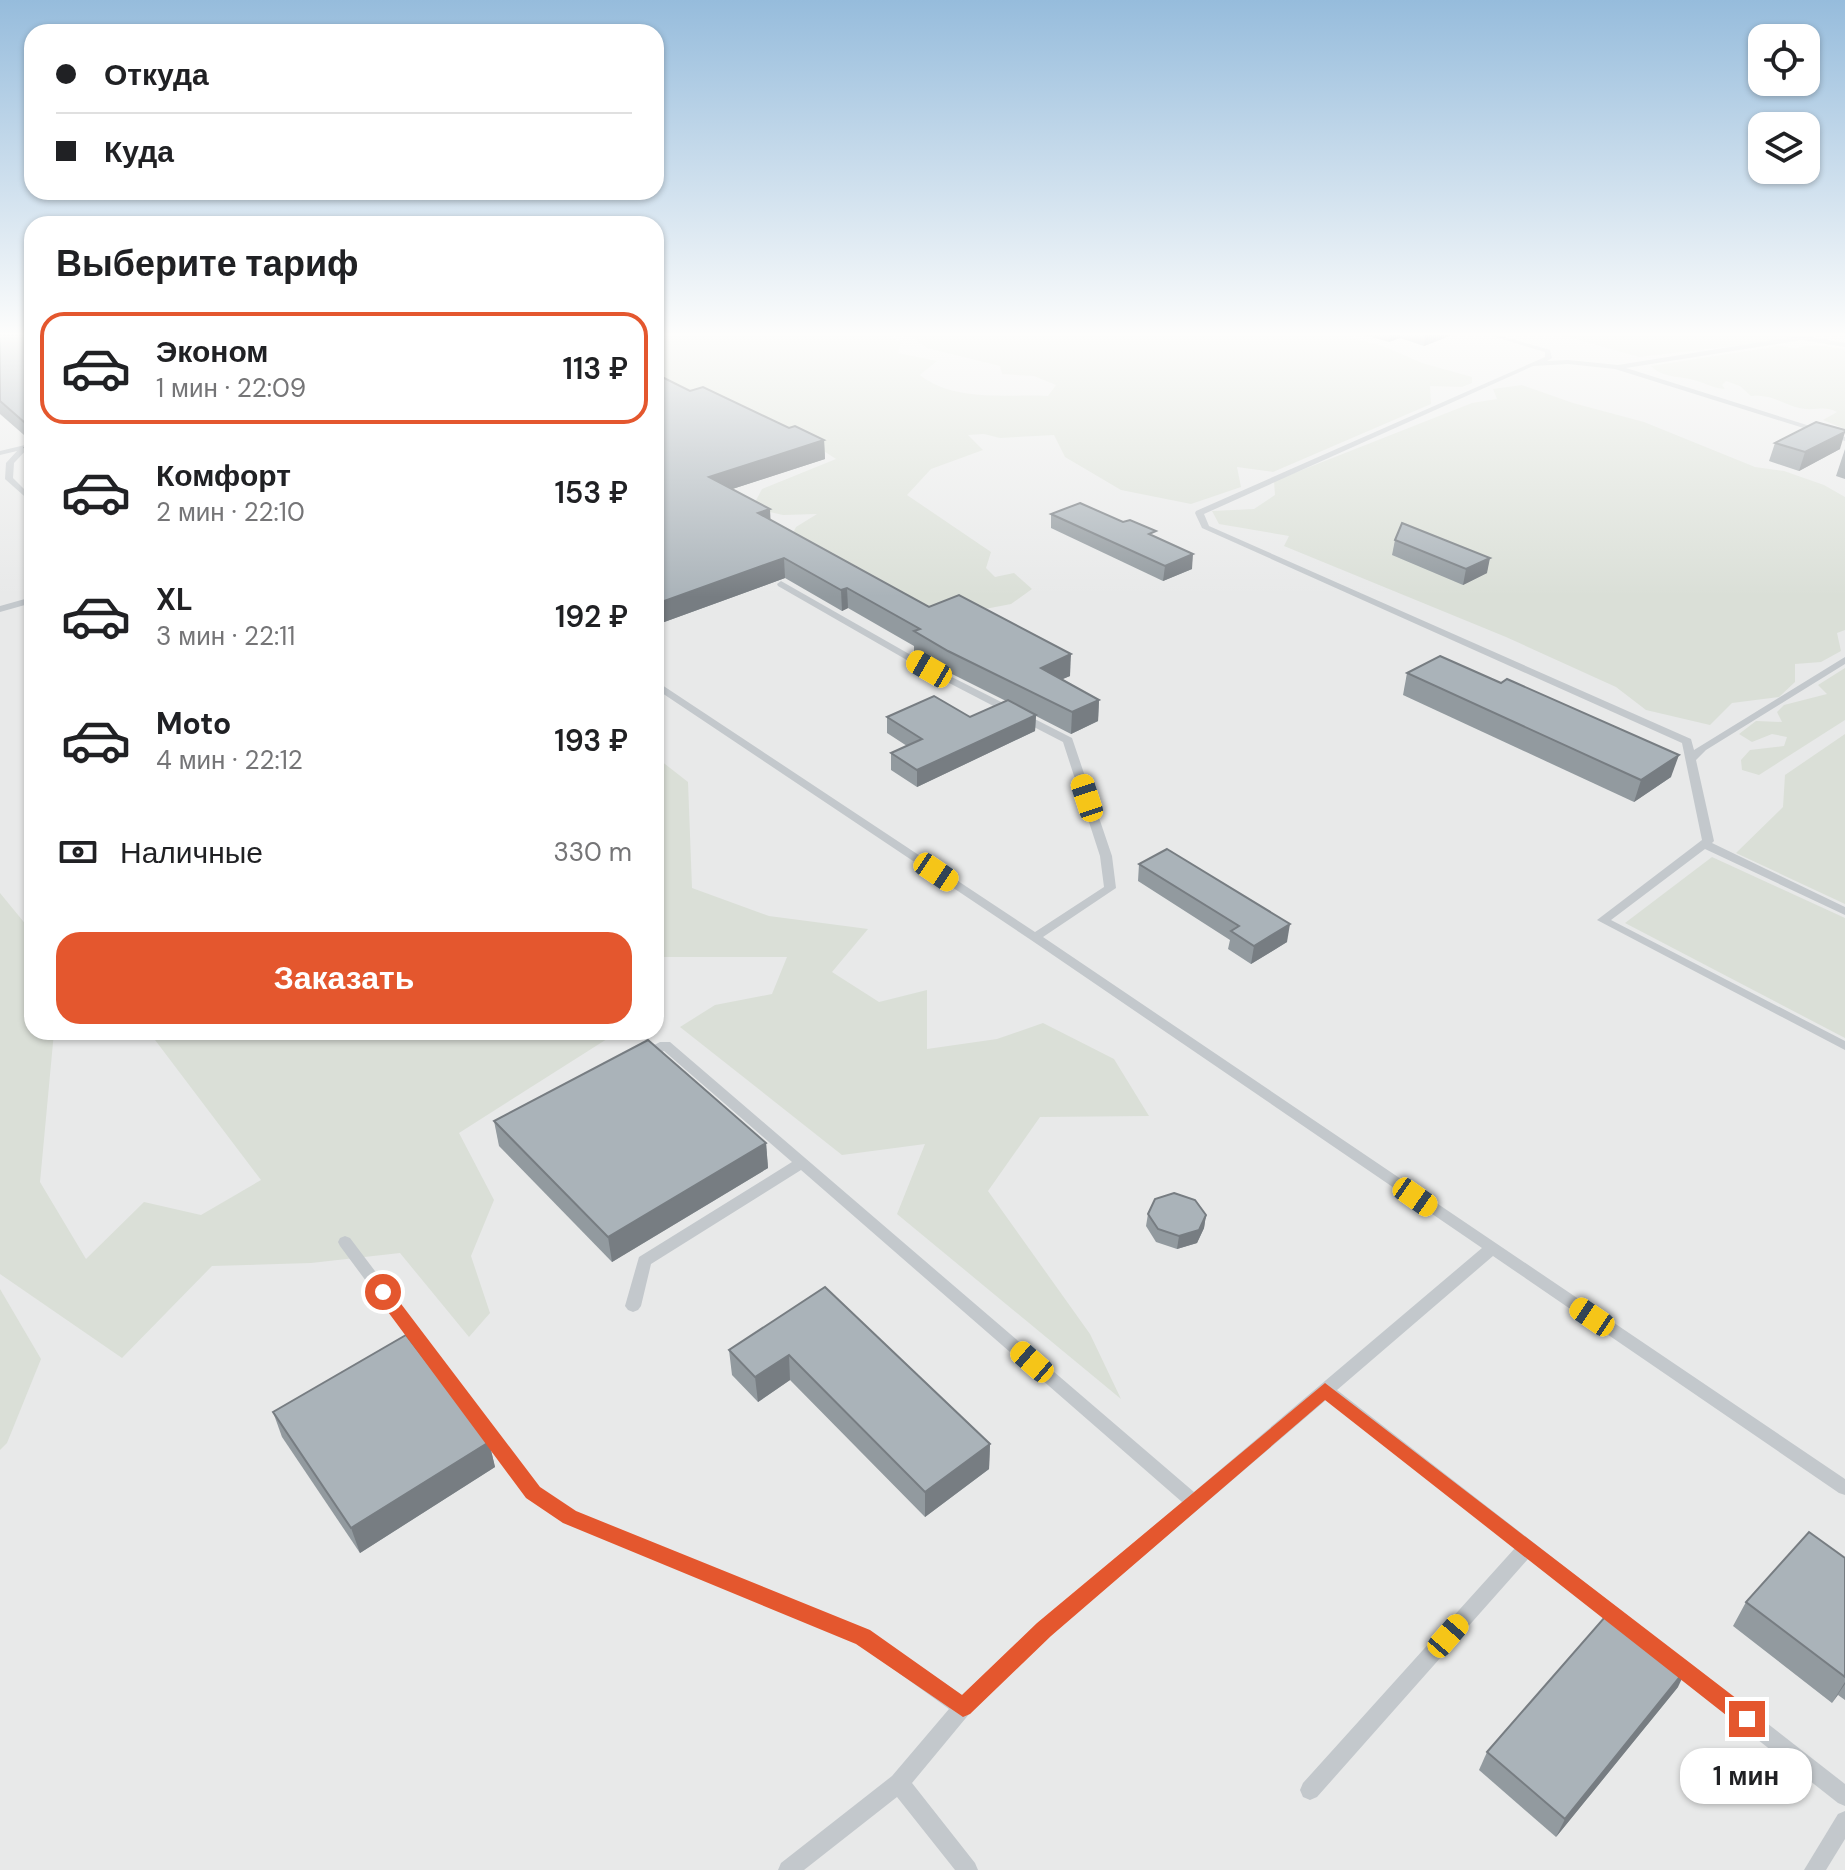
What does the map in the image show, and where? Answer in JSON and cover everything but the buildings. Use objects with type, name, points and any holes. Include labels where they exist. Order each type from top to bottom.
[{"type":"lane","points":[[1402,422],[1199,513],[1206,528],[1687,741],[1708,841],[1603,920],[1845,1046]]},
{"type":"lane","points":[[1792,422],[1845,439]]},
{"type":"lane","points":[[0,453],[24,447]]},
{"type":"lane","points":[[24,450],[10,463],[9,479],[24,493]]},
{"type":"lane","points":[[781,584],[929,669],[1068,740],[1106,856],[1110,888],[1035,937]]},
{"type":"lane","points":[[0,609],[24,602]]},
{"type":"lane","points":[[1691,759],[1702,748],[1845,660]]},
{"type":"lane","points":[[664,690],[1035,937],[1845,1488]]},
{"type":"lane","points":[[1704,844],[1845,911]]},
{"type":"lane","points":[[624,1067],[665,1045],[1194,1502]]},
{"type":"lane","points":[[633,1306],[644,1261],[801,1163]]},
{"type":"lane","points":[[345,1242],[533,1493],[570,1517],[863,1637],[963,1707]]},
{"type":"lane","points":[[788,1870],[899,1783],[963,1707],[1044,1630],[1491,1249]]},
{"type":"lane","points":[[1325,1390],[1637,1633]]},
{"type":"lane","points":[[1310,1790],[1527,1547]]},
{"type":"lane","points":[[1662,1652],[1845,1796]]},
{"type":"lane","points":[[899,1783],[968,1870]]},
{"type":"lane","points":[[1814,1870],[1845,1821]]},
{"type":"shaded area","points":[[0,422],[24,422],[24,1040],[664,1040],[664,422],[1845,422],[1845,1870],[0,1870]]},
{"type":"shaded area","points":[[747,422],[1389,422],[1273,472],[1237,467],[1241,487],[1191,504],[1121,490],[1065,457],[1054,435],[1000,438],[984,434],[968,435],[983,450],[931,469],[907,495],[991,552],[986,568],[995,577],[1014,573],[1032,589],[1011,604],[928,620],[786,546],[796,527],[817,514],[783,515],[752,508],[762,489],[836,459],[819,448]]},
{"type":"shaded area","points":[[1423,422],[1645,422],[1755,467],[1784,471],[1824,485],[1845,497],[1845,630],[1837,633],[1841,651],[1821,662],[1795,664],[1795,682],[1779,697],[1732,703],[1710,725],[1646,710],[1616,687],[1506,637],[1284,546],[1289,536],[1219,524],[1212,511],[1254,509],[1275,495],[1274,481]]},
{"type":"shaded area","points":[[1829,422],[1845,422],[1845,429]]},
{"type":"shaded area","points":[[1845,668],[1845,720],[1759,775],[1742,770],[1741,760],[1750,750],[1784,746],[1787,737],[1772,734],[1752,742],[1739,734],[1756,721],[1782,722],[1777,712],[1784,705],[1827,694],[1818,685]]},
{"type":"shaded area","points":[[1845,734],[1845,904],[1736,853],[1783,807],[1785,775]]},
{"type":"shaded area","points":[[664,763],[688,782],[692,888],[769,916],[868,929],[832,972],[879,1002],[927,990],[927,1049],[997,1039],[1043,1023],[1114,1059],[1149,1116],[1040,1117],[988,1191],[1090,1334],[1121,1399],[897,1214],[925,1144],[842,1155],[680,1027],[715,1005],[772,994],[787,957],[664,957]]},
{"type":"shaded area","points":[[1712,857],[1845,918],[1845,1038],[1625,923]]},
{"type":"shaded area","points":[[0,893],[24,922],[24,1040],[53,1040],[40,1182],[86,1259],[144,1202],[201,1215],[261,1180],[155,1040],[605,1040],[459,1133],[494,1200],[471,1256],[490,1313],[469,1337],[400,1253],[311,1263],[212,1266],[122,1358],[0,1274]]},
{"type":"shaded area","points":[[0,1289],[41,1359],[7,1443],[0,1450]]},
{"type":"route","points":[[383,1292],[533,1493],[570,1517],[863,1637],[963,1707],[1044,1630],[1325,1390],[1747,1719]]}]
